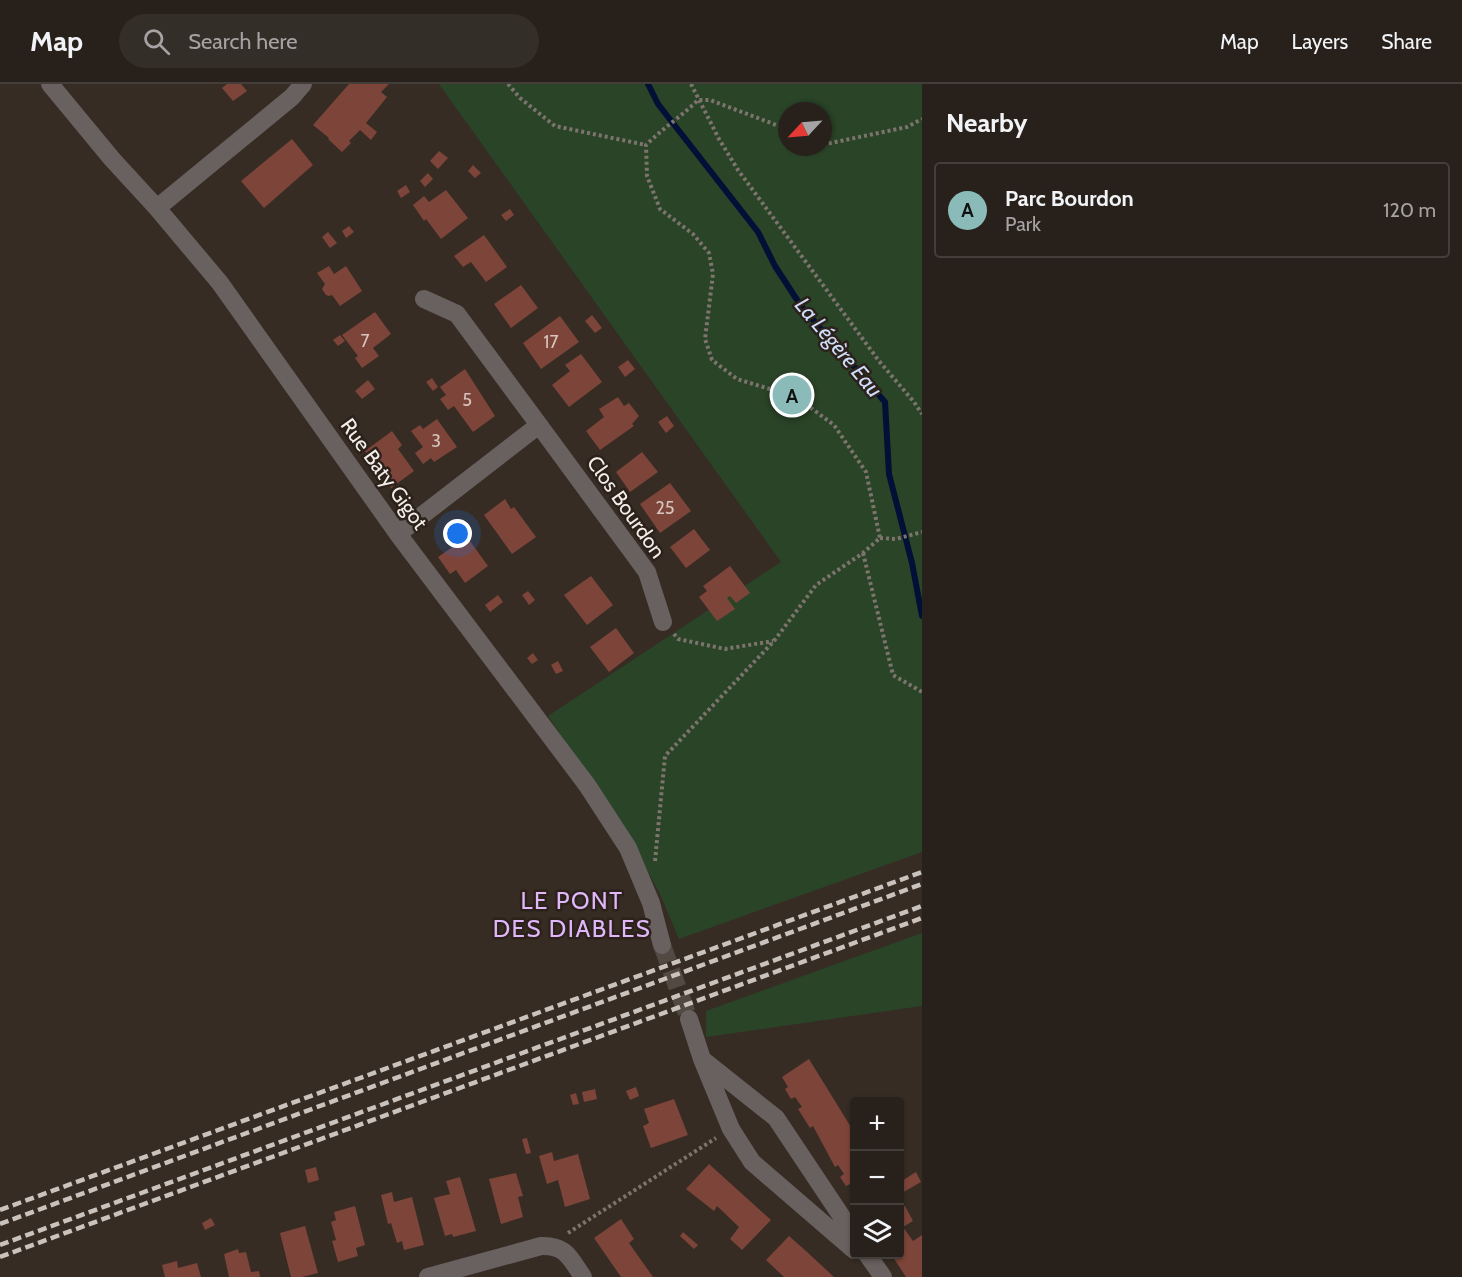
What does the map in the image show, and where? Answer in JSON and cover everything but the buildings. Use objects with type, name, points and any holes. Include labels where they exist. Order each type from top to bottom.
[{"type":"street","name":"Rue Baty Gigot","points":[[50,84],[220,283],[398,534],[586,784],[628,848],[651,903],[662,945]]},
{"type":"street","points":[[157,208],[292,97],[303,84]]},
{"type":"street","name":"Clos Bourdon","points":[[424,299],[457,314],[647,572],[663,622]]},
{"type":"street","points":[[398,534],[539,425]]},
{"type":"street","points":[[689,1019],[702,1059],[731,1129],[752,1162],[850,1246]]},
{"type":"street","points":[[702,1059],[776,1118],[850,1228]]},
{"type":"street","points":[[428,1277],[541,1246],[554,1245],[566,1252],[582,1277]]},
{"type":"street","points":[[865,1259],[880,1274]]},
{"type":"street","points":[[870,1259],[880,1274]]},
{"type":"path","points":[[508,84],[520,98],[555,126],[646,145]]},
{"type":"path","points":[[691,84],[738,170],[879,361],[922,414]]},
{"type":"path","points":[[778,126],[710,100],[698,100],[666,125],[646,145],[647,176],[660,209],[693,234],[709,254],[713,274],[705,339],[712,360],[737,379],[796,397],[834,425],[866,472],[880,538]]},
{"type":"path","points":[[832,143],[907,127],[922,118]]},
{"type":"path","points":[[654,870],[664,756],[774,641],[816,585],[863,553],[880,538],[896,539],[921,533]]},
{"type":"path","points":[[863,553],[893,675],[922,692]]},
{"type":"path","points":[[663,622],[678,639],[725,649],[774,641]]},
{"type":"path","points":[[554,1245],[572,1230],[714,1140]]},
{"type":"green space","points":[[439,84],[922,84],[922,852],[679,939],[660,894],[628,835],[548,716],[781,562]]},
{"type":"green space","points":[[922,933],[922,1006],[706,1037],[706,1011]]},
{"type":"waterway","name":"La Légère Eau","points":[[648,84],[658,104],[758,232],[775,266],[801,306],[885,402],[889,474],[912,563],[922,616]]},
{"type":"tunnel","points":[[662,945],[689,1019]]},
{"type":"railway","points":[[0,1210],[922,872]]},
{"type":"railway","points":[[0,1224],[922,884]]},
{"type":"railway","points":[[0,1245],[922,906]]},
{"type":"railway","points":[[0,1257],[922,918]]},
{"type":"place","name":"Parc Bourdon","points":[[792,395]]},
{"type":"district","name":"LE PONT DES DIABLES","points":[[572,915]]}]
